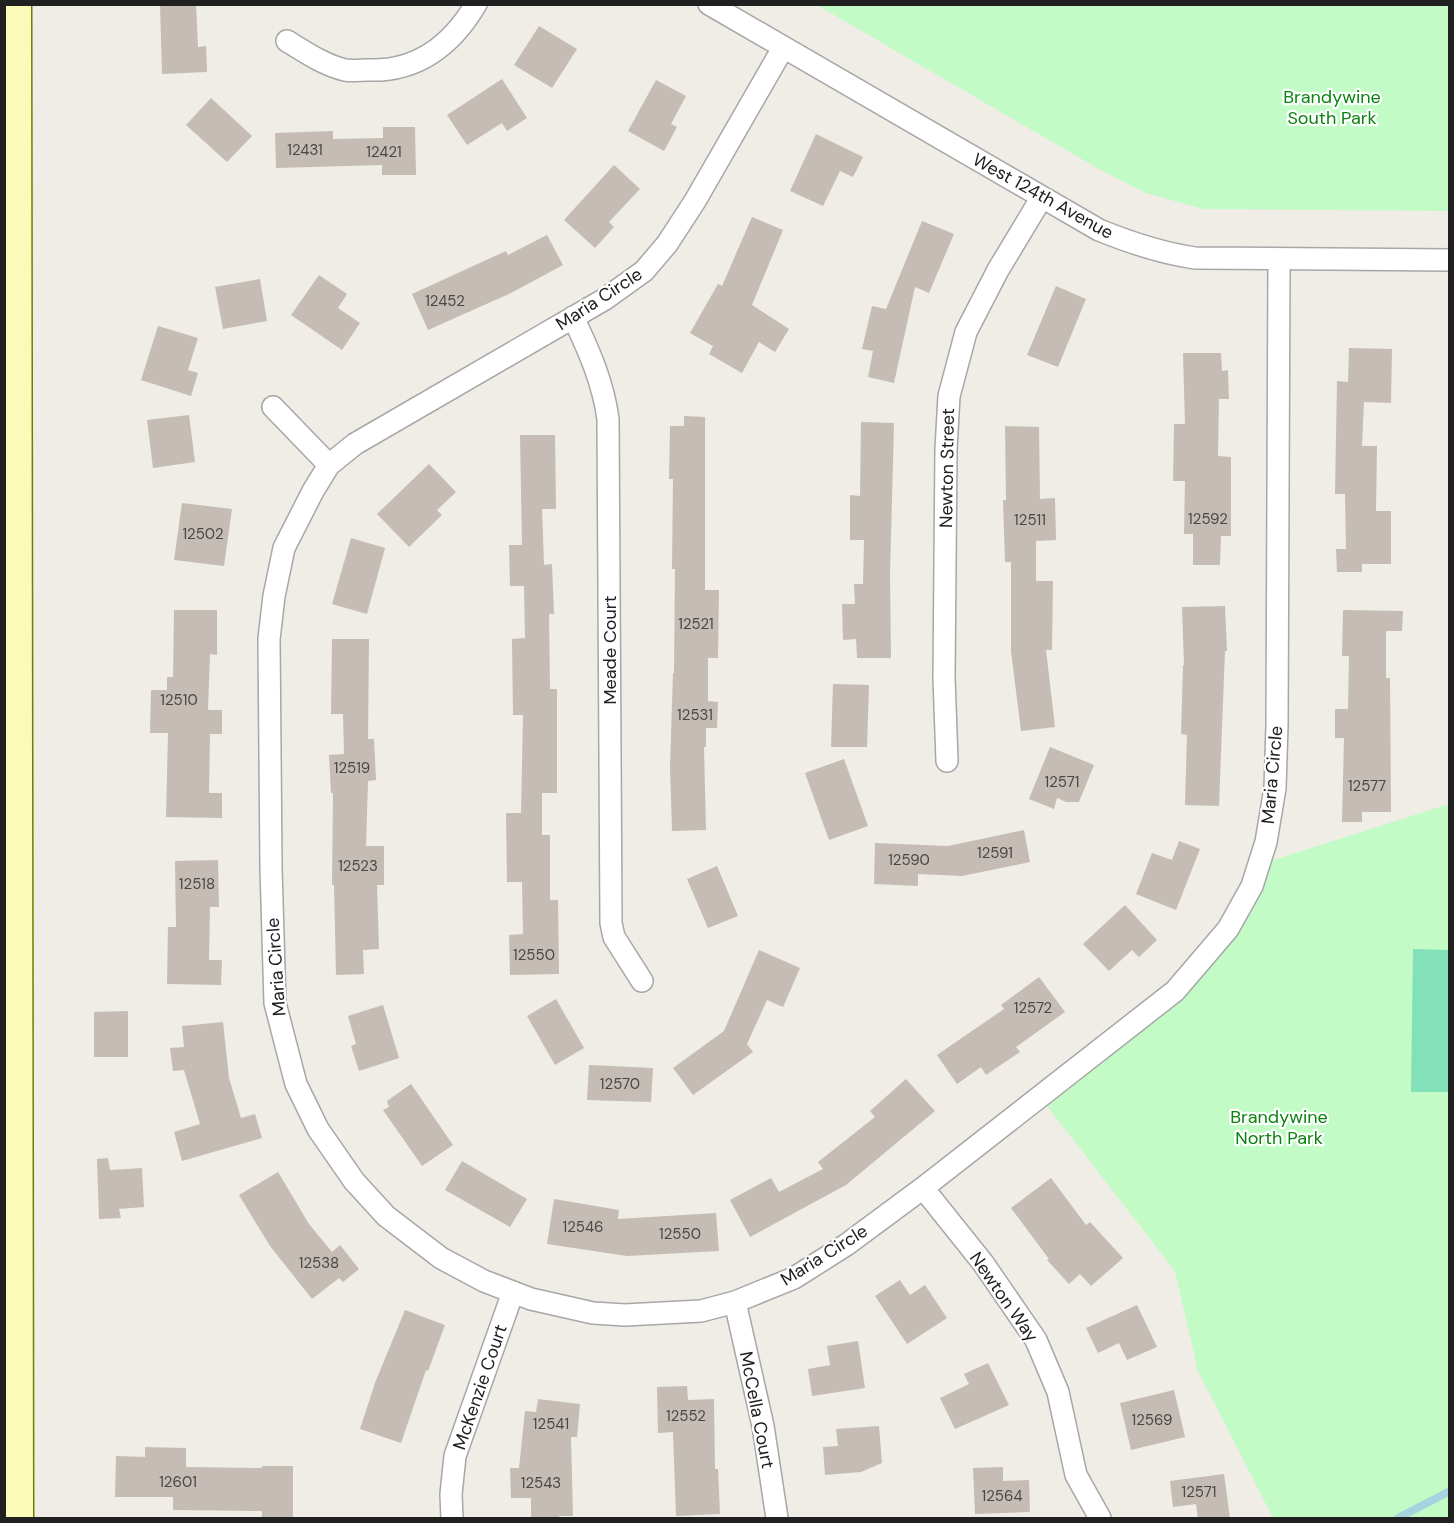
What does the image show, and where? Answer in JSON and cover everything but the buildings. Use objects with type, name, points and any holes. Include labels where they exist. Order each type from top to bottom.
[{"type":"main road","points":[[16,4],[9,914],[18,1518]]},
{"type":"street","points":[[287,41],[317,59],[346,70],[378,71],[399,68],[420,61],[447,42],[467,20],[476,4]]},
{"type":"street","name":"West 124th Avenue","points":[[709,4],[1099,230],[1132,243],[1164,253],[1195,258],[1449,260]]},
{"type":"street","name":"Maria Circle","points":[[783,48],[695,201],[667,244],[644,271],[605,299],[355,444],[329,465],[284,548],[274,596],[269,639],[275,1003],[281,1030],[296,1084],[318,1129],[354,1181],[386,1216],[441,1258],[484,1281],[563,1307],[625,1315],[701,1311],[735,1302],[794,1278],[846,1245],[923,1188],[1175,991],[1207,957],[1228,929],[1252,886],[1266,842],[1275,788],[1279,260]]},
{"type":"street","name":"Newton Street","points":[[947,761],[946,449],[949,396],[966,332],[998,270],[1042,197]]},
{"type":"street","name":"Meade Court","points":[[573,318],[596,367],[605,397],[608,418],[611,923],[615,937],[642,981]]},
{"type":"street","points":[[273,407],[329,465]]},
{"type":"street","name":"Newton Way","points":[[923,1188],[982,1263],[1036,1340],[1058,1392],[1076,1475],[1100,1518]]},
{"type":"street","name":"McKenzie Court","points":[[452,1518],[451,1494],[455,1456],[513,1292]]},
{"type":"street","name":"McCella Court","points":[[735,1302],[763,1426],[777,1518]]},
{"type":"green space","name":"Brandywine South Park","points":[[817,5],[1449,5],[1449,211],[1203,209],[1146,193],[1099,169]]},
{"type":"green space","name":"Brandywine North Park","points":[[1449,804],[1449,1518],[1273,1518],[1198,1371],[1175,1271],[1040,1097],[1175,991],[1258,865]]},
{"type":"green space","points":[[1413,949],[1449,950],[1449,1092],[1411,1092]]},
{"type":"waterway","points":[[1398,1518],[1450,1491]]}]
